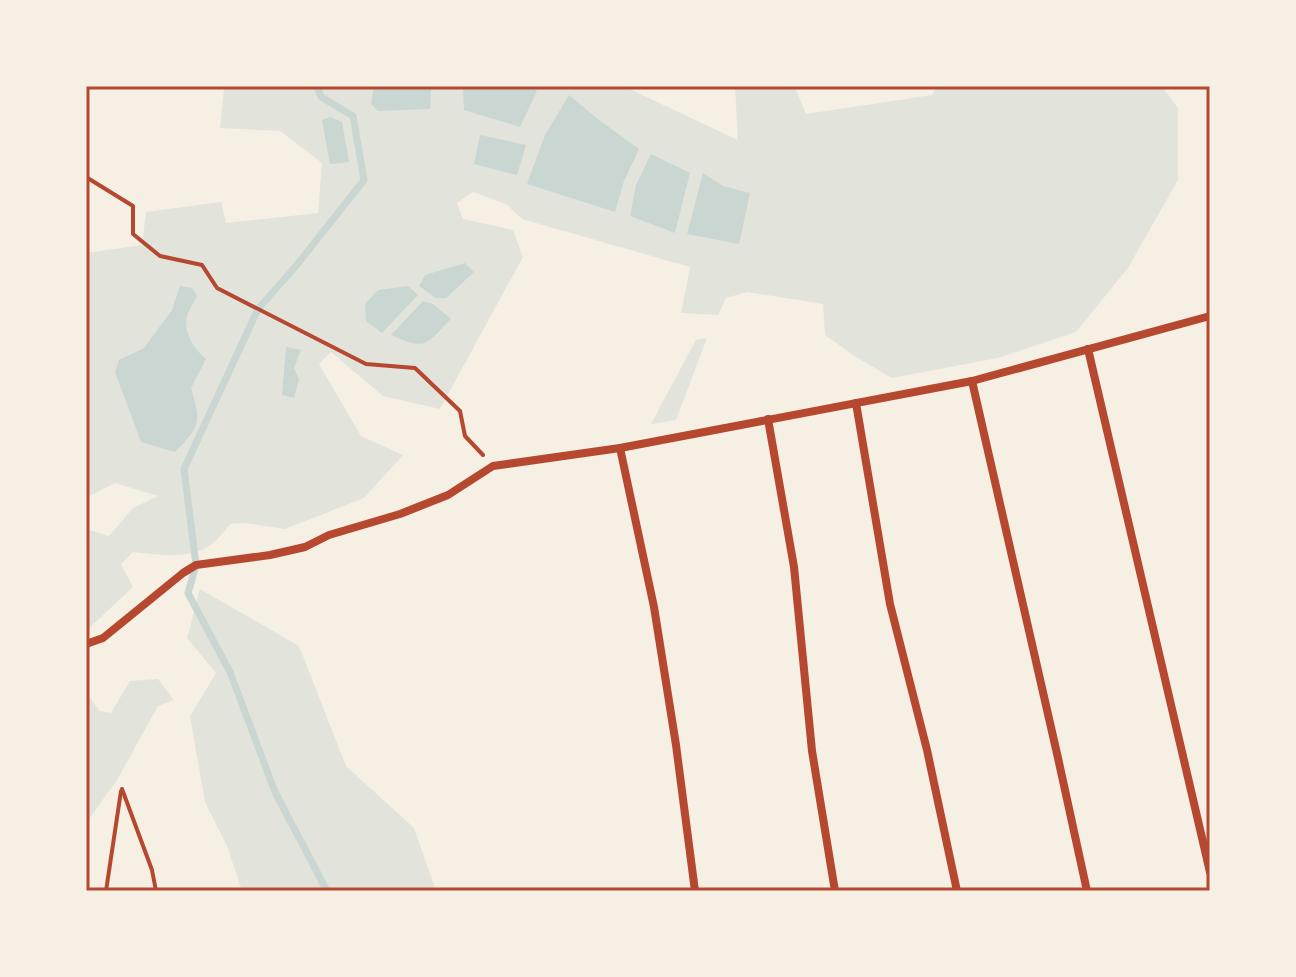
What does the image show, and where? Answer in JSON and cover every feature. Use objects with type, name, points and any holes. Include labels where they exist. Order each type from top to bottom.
[{"type":"street","points":[[86,644],[103,638],[196,565],[305,547],[329,535],[400,514],[448,495],[493,466],[620,448],[972,381],[1210,316]]},
{"type":"street","points":[[1088,349],[1210,872]]},
{"type":"street","points":[[972,381],[1087,891]]},
{"type":"street","points":[[856,403],[890,604],[927,750],[957,891]]},
{"type":"street","points":[[768,419],[794,567],[812,751],[835,891]]},
{"type":"street","points":[[620,448],[654,607],[695,891]]},
{"type":"path","points":[[86,177],[133,206],[133,234],[160,256],[202,265],[217,288],[366,364],[415,368],[460,411],[465,436],[493,466]]},
{"type":"path","points":[[106,891],[122,789],[152,870],[156,891]]},
{"type":"shaded area","points":[[251,86],[623,86],[738,140],[735,86],[800,86],[795,87],[806,114],[932,95],[937,86],[1162,86],[1178,108],[1178,180],[1128,268],[1076,332],[998,358],[892,378],[825,335],[823,304],[747,292],[726,298],[718,315],[681,313],[690,267],[522,219],[506,204],[473,192],[457,203],[463,219],[513,230],[523,257],[440,409],[383,396],[331,352],[319,364],[361,436],[403,455],[364,498],[285,529],[230,524],[212,544],[194,552],[174,555],[133,552],[121,564],[133,587],[86,631],[86,529],[109,536],[133,508],[158,496],[115,483],[86,498],[86,253],[142,245],[146,212],[221,202],[226,223],[318,213],[322,163],[280,131],[220,128],[224,89]]},
{"type":"shaded area","points":[[374,86],[431,86],[430,109],[378,111],[371,104]]},
{"type":"shaded area","points":[[463,86],[527,86],[537,91],[520,127],[464,110]]},
{"type":"shaded area","points":[[569,95],[639,149],[624,181],[615,212],[527,184],[545,135]]},
{"type":"shaded area","points":[[330,117],[342,122],[349,162],[330,164],[322,120]]},
{"type":"shaded area","points":[[480,135],[526,145],[517,175],[474,164]]},
{"type":"shaded area","points":[[651,154],[690,173],[675,233],[630,216],[636,185]]},
{"type":"shaded area","points":[[703,173],[723,186],[750,193],[739,244],[687,234]]},
{"type":"shaded area","points":[[465,263],[474,272],[446,298],[436,298],[419,286],[425,275]]},
{"type":"shaded area","points":[[180,286],[192,288],[197,296],[186,322],[188,334],[206,359],[191,388],[197,416],[194,429],[175,452],[141,442],[115,372],[119,360],[144,348],[172,310]]},
{"type":"shaded area","points":[[408,286],[418,295],[382,333],[366,321],[365,304],[378,290]]},
{"type":"shaded area","points":[[423,301],[433,304],[451,319],[425,343],[412,343],[391,335]]},
{"type":"shaded area","points":[[707,338],[676,420],[651,424],[696,340]]},
{"type":"shaded area","points":[[286,347],[301,350],[294,368],[299,379],[294,398],[282,395]]},
{"type":"shaded area","points":[[200,589],[299,646],[346,766],[414,828],[436,891],[242,891],[227,846],[205,802],[190,716],[216,673],[187,638]]},
{"type":"shaded area","points":[[158,679],[174,700],[158,706],[117,780],[86,823],[86,693],[100,711],[111,713],[130,681]]},
{"type":"waterway","points":[[317,86],[321,97],[353,116],[364,180],[258,309],[184,469],[196,565],[188,593],[230,672],[275,792],[327,891]]}]
